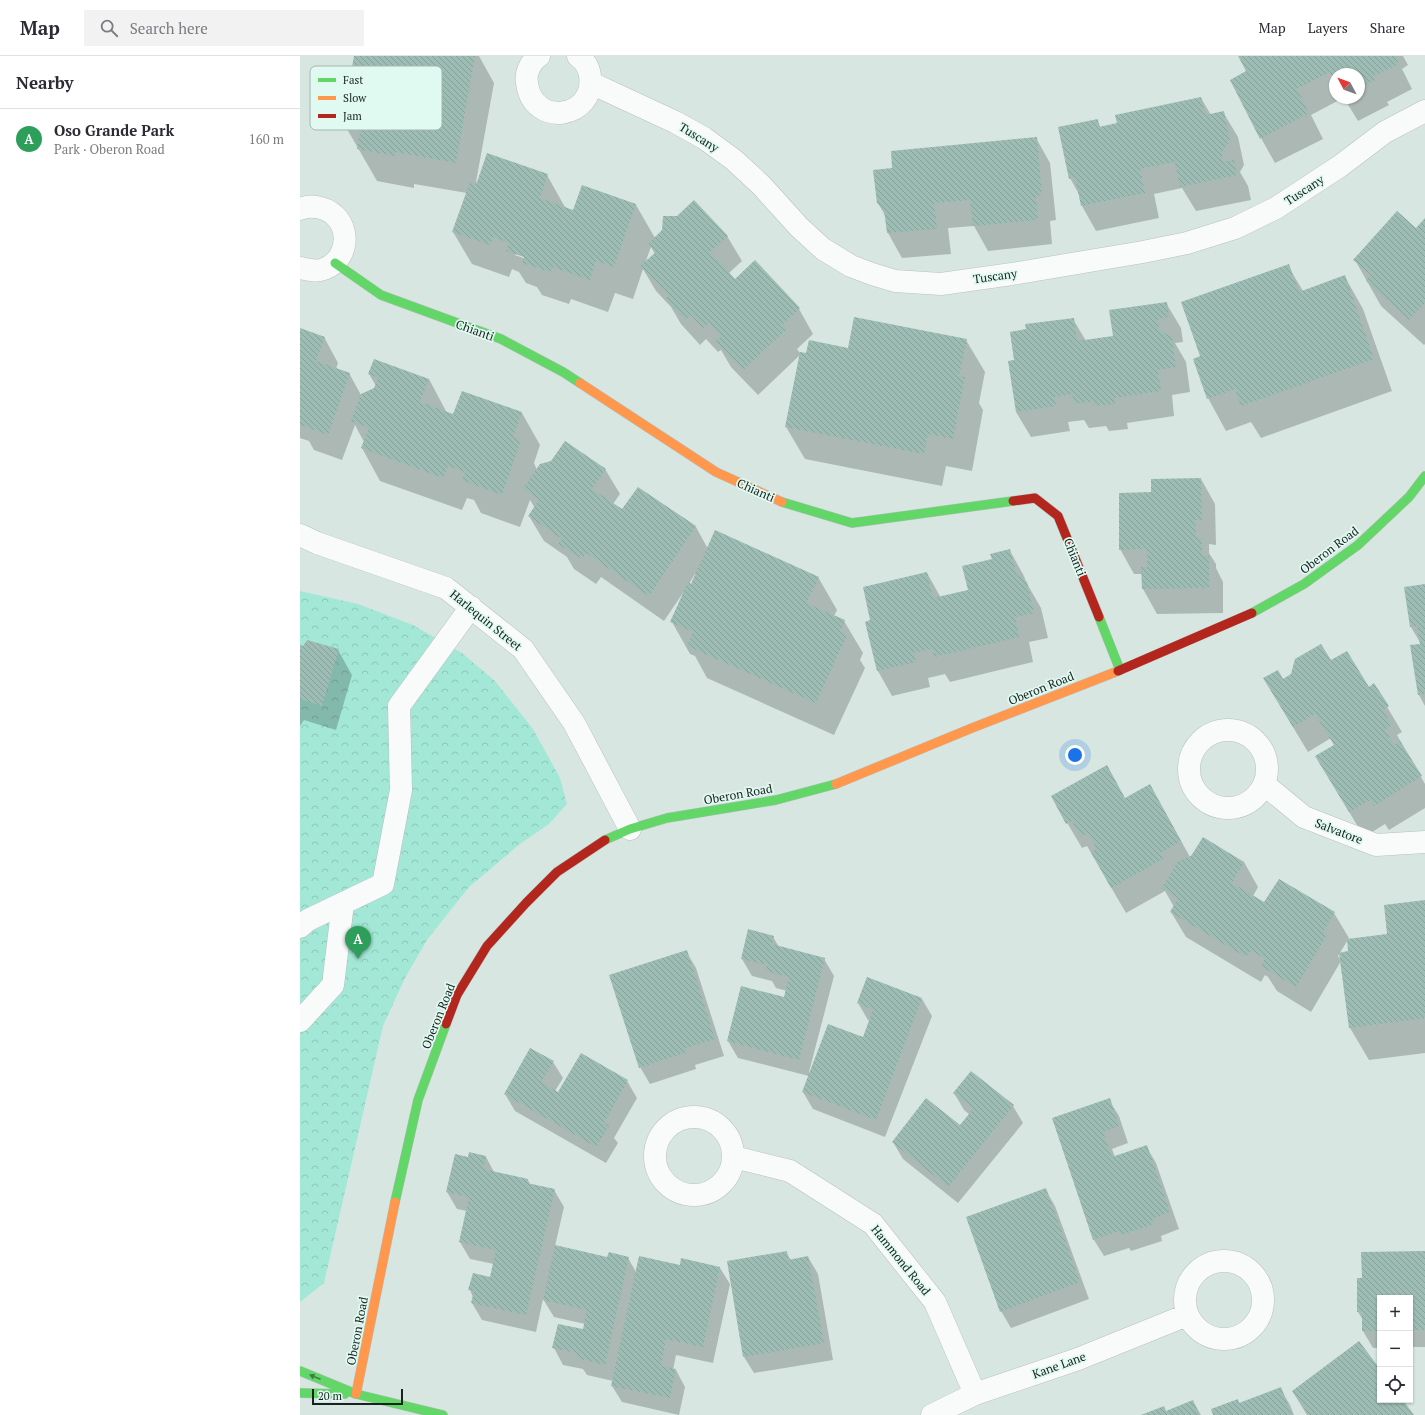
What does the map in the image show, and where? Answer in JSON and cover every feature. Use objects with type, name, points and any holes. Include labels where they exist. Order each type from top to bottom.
[{"type":"street","points":[[539,56],[529,68],[526,80],[528,92],[535,104],[545,111],[557,113],[570,112],[580,105],[588,95],[591,83],[589,70],[583,59],[578,56]]},
{"type":"street","name":"Tuscany","points":[[591,83],[675,122],[704,138],[734,160],[762,186],[799,227],[823,249],[851,266],[895,281],[941,284],[1012,274],[1143,252],[1187,243],[1235,228],[1276,208],[1340,166],[1385,132],[1425,111]]},
{"type":"street","points":[[300,210],[314,206],[326,209],[337,217],[344,228],[345,240],[342,252],[335,263],[324,269],[311,271],[300,268]]},
{"type":"street","name":"Chianti","points":[[335,263],[381,295],[501,339],[563,372],[716,472],[787,504],[852,523],[1035,498],[1058,516],[1120,670]]},
{"type":"street","name":"Oberon Road","points":[[356,1394],[393,1212],[418,1100],[457,995],[487,946],[526,903],[557,872],[607,840],[630,828],[667,818],[776,800],[838,783],[972,728],[1120,670],[1247,616],[1304,584],[1358,545],[1409,497],[1425,476]]},
{"type":"street","name":"Harlequin Street","points":[[300,535],[317,543],[446,588],[523,649],[574,723],[630,828]]},
{"type":"street","points":[[300,927],[308,920],[383,884],[401,790],[399,706],[471,607]]},
{"type":"street","name":"Salvatore","points":[[1265,785],[1304,817],[1376,845],[1425,842]]},
{"type":"street","points":[[300,1021],[333,985],[343,903]]},
{"type":"street","name":"Hammond Road","points":[[734,1157],[790,1171],[873,1224],[935,1302],[975,1394]]},
{"type":"street","name":"Kane Lane","points":[[932,1415],[975,1394],[1078,1359],[1187,1315]]},
{"type":"street","points":[[300,1371],[356,1394],[443,1415]]},
{"type":"street","points":[[300,1393],[356,1394]]},
{"type":"green space","points":[[300,591],[358,604],[413,625],[462,653],[495,681],[533,729],[560,778],[567,804],[549,824],[520,844],[469,887],[427,940],[405,978],[383,1026],[324,1283],[300,1302]]},
{"type":"building","points":[[354,56],[475,56],[456,163],[396,152],[395,156],[357,149],[360,130],[442,130],[442,66],[352,66]]},
{"type":"building","points":[[1238,56],[1395,56],[1399,64],[1374,76],[1375,80],[1365,85],[1365,68],[1329,68],[1329,73],[1297,89],[1309,113],[1260,139],[1230,80],[1246,71]]},
{"type":"building","points":[[1201,97],[1205,115],[1224,111],[1230,140],[1222,152],[1223,162],[1234,160],[1237,175],[1180,187],[1175,162],[1140,169],[1145,193],[1081,206],[1075,177],[1069,179],[1058,127],[1098,119],[1099,127],[1117,123],[1115,115]]},
{"type":"building","points":[[1037,137],[1042,195],[1036,196],[1038,220],[973,226],[970,200],[934,203],[937,229],[887,233],[884,210],[877,203],[873,170],[892,168],[891,151]]},
{"type":"building","points":[[487,153],[548,174],[540,198],[573,210],[582,185],[636,204],[614,267],[596,261],[590,280],[553,267],[550,272],[522,263],[524,257],[506,251],[509,243],[493,237],[490,245],[452,232],[470,182],[476,185]]},
{"type":"building","points":[[694,200],[728,236],[710,252],[735,279],[755,260],[800,308],[783,324],[787,329],[743,370],[715,342],[721,336],[709,323],[703,328],[691,315],[685,320],[665,299],[669,296],[640,266],[656,252],[648,244],[662,230],[663,216],[677,216]]},
{"type":"building","points":[[1397,211],[1416,228],[1425,218],[1425,303],[1409,320],[1366,281],[1371,275],[1353,260]]},
{"type":"building","points":[[1289,264],[1299,292],[1345,275],[1374,359],[1241,406],[1235,389],[1207,399],[1193,359],[1200,356],[1181,302]]},
{"type":"building","points":[[1167,302],[1169,317],[1158,319],[1159,329],[1169,336],[1172,336],[1176,367],[1158,370],[1161,391],[1114,398],[1115,404],[1094,406],[1093,401],[1074,404],[1072,394],[1055,397],[1056,406],[1016,412],[1008,361],[1014,360],[1010,332],[1026,329],[1025,324],[1074,318],[1077,341],[1113,336],[1109,310]]},
{"type":"building","points":[[854,317],[967,339],[959,376],[965,377],[953,439],[928,434],[924,454],[785,427],[800,352],[806,353],[809,340],[848,348]]},
{"type":"building","points":[[300,328],[325,337],[316,361],[350,373],[328,435],[300,425]]},
{"type":"building","points":[[374,359],[429,379],[420,402],[453,414],[462,391],[522,412],[513,437],[521,440],[502,495],[462,480],[465,472],[448,466],[443,478],[361,448],[369,428],[351,421],[361,394],[374,388],[378,378],[368,374]]},
{"type":"building","points":[[565,441],[606,469],[592,489],[622,509],[638,487],[696,526],[649,596],[586,553],[582,559],[558,544],[562,539],[528,516],[539,500],[523,489],[540,464],[551,461]]},
{"type":"building","points":[[1201,478],[1202,520],[1195,520],[1196,538],[1202,538],[1202,556],[1209,556],[1209,588],[1142,589],[1141,567],[1147,567],[1147,549],[1119,550],[1119,493],[1151,492],[1151,479]]},
{"type":"building","points":[[715,530],[819,577],[806,603],[845,620],[840,632],[847,635],[816,703],[687,646],[693,632],[670,622],[688,582],[691,584]]},
{"type":"building","points":[[1010,549],[1017,575],[1027,582],[1034,613],[1015,617],[1019,637],[934,657],[932,649],[914,653],[916,662],[877,671],[865,622],[870,620],[863,587],[927,572],[933,598],[968,590],[962,566],[992,559],[990,554]]},
{"type":"building","points":[[1425,584],[1425,694],[1418,695],[1410,645],[1420,644],[1417,626],[1410,627],[1404,587]]},
{"type":"building","points":[[307,640],[339,649],[322,706],[300,699],[300,645],[303,646]]},
{"type":"building","points":[[1321,644],[1331,660],[1347,651],[1369,687],[1374,683],[1389,706],[1383,710],[1392,725],[1385,730],[1394,745],[1400,741],[1422,776],[1374,806],[1370,800],[1349,812],[1315,756],[1334,745],[1315,714],[1293,727],[1263,678],[1278,670],[1283,679],[1291,674],[1295,659]]},
{"type":"building","points":[[1107,765],[1125,798],[1150,784],[1181,841],[1160,853],[1163,859],[1111,888],[1091,852],[1097,849],[1088,833],[1081,837],[1072,821],[1066,824],[1051,796]]},
{"type":"building","points":[[1203,837],[1244,862],[1232,883],[1264,902],[1279,879],[1335,912],[1323,932],[1327,935],[1296,987],[1261,966],[1265,959],[1251,950],[1246,957],[1170,912],[1178,898],[1162,888],[1178,861],[1191,856]]},
{"type":"building","points":[[1425,900],[1425,1018],[1349,1028],[1339,953],[1348,951],[1347,939],[1387,934],[1384,905]]},
{"type":"building","points":[[748,929],[774,936],[772,944],[825,958],[799,1060],[727,1041],[741,986],[784,997],[789,977],[765,971],[767,965],[741,959]]},
{"type":"building","points":[[687,950],[715,1039],[686,1048],[687,1052],[639,1068],[609,975]]},
{"type":"building","points":[[867,977],[922,998],[876,1120],[802,1092],[828,1024],[863,1037],[873,1010],[857,1003]]},
{"type":"building","points":[[530,1048],[554,1061],[541,1082],[558,1092],[581,1053],[628,1080],[604,1123],[609,1126],[596,1147],[504,1094]]},
{"type":"building","points":[[971,1071],[1014,1105],[948,1187],[892,1142],[926,1098],[960,1125],[973,1109],[953,1093]]},
{"type":"building","points":[[1110,1098],[1119,1126],[1103,1132],[1112,1157],[1147,1145],[1170,1212],[1152,1219],[1154,1224],[1121,1235],[1119,1231],[1093,1240],[1052,1118]]},
{"type":"building","points":[[469,1152],[486,1156],[483,1169],[528,1179],[527,1183],[555,1189],[526,1315],[471,1303],[474,1291],[468,1290],[473,1273],[490,1277],[496,1250],[459,1242],[469,1197],[446,1192],[455,1154],[468,1157]]},
{"type":"building","points":[[1046,1188],[1080,1282],[1000,1312],[966,1217]]},
{"type":"building","points":[[555,1245],[607,1257],[609,1252],[629,1257],[605,1365],[576,1358],[577,1353],[552,1348],[558,1324],[583,1329],[587,1310],[543,1300]]},
{"type":"building","points":[[787,1251],[788,1260],[808,1256],[824,1343],[743,1357],[727,1261]]},
{"type":"building","points":[[1425,1251],[1425,1330],[1413,1330],[1413,1295],[1377,1295],[1377,1331],[1362,1331],[1362,1312],[1357,1312],[1357,1278],[1362,1278],[1361,1252]]},
{"type":"building","points":[[639,1256],[680,1265],[681,1258],[720,1267],[703,1347],[666,1339],[661,1366],[676,1369],[670,1398],[611,1386]]},
{"type":"building","points":[[1359,1341],[1377,1365],[1377,1403],[1405,1403],[1414,1415],[1309,1415],[1292,1391]]},
{"type":"building","points":[[1281,1387],[1292,1415],[1213,1415],[1211,1409],[1238,1399],[1239,1403]]},
{"type":"building","points":[[1193,1400],[1199,1415],[1141,1415],[1164,1406],[1166,1411]]},
{"type":"traffic: fast","points":[[335,263],[381,295],[501,339],[563,372],[580,383]]},
{"type":"traffic: fast","points":[[1252,613],[1304,584],[1358,545],[1409,497],[1425,476]]},
{"type":"traffic: fast","points":[[782,502],[852,523],[1013,501]]},
{"type":"traffic: fast","points":[[1099,617],[1120,670]]},
{"type":"traffic: fast","points":[[605,840],[630,829],[667,818],[776,800],[836,784]]},
{"type":"traffic: fast","points":[[395,1202],[418,1100],[446,1024]]},
{"type":"traffic: fast","points":[[300,1371],[356,1394],[443,1415]]},
{"type":"traffic: fast","points":[[300,1393],[345,1394]]},
{"type":"traffic: slow","points":[[580,383],[716,472],[782,502]]},
{"type":"traffic: slow","points":[[836,784],[972,728],[1118,671]]},
{"type":"traffic: slow","points":[[356,1394],[395,1202]]},
{"type":"traffic: jam","points":[[1013,501],[1035,498],[1058,516],[1099,617]]},
{"type":"traffic: jam","points":[[1118,671],[1252,613]]},
{"type":"traffic: jam","points":[[446,1024],[457,995],[487,946],[526,903],[557,872],[605,840]]},
{"type":"place","name":"Oso Grande Park","points":[[358,959]]}]
